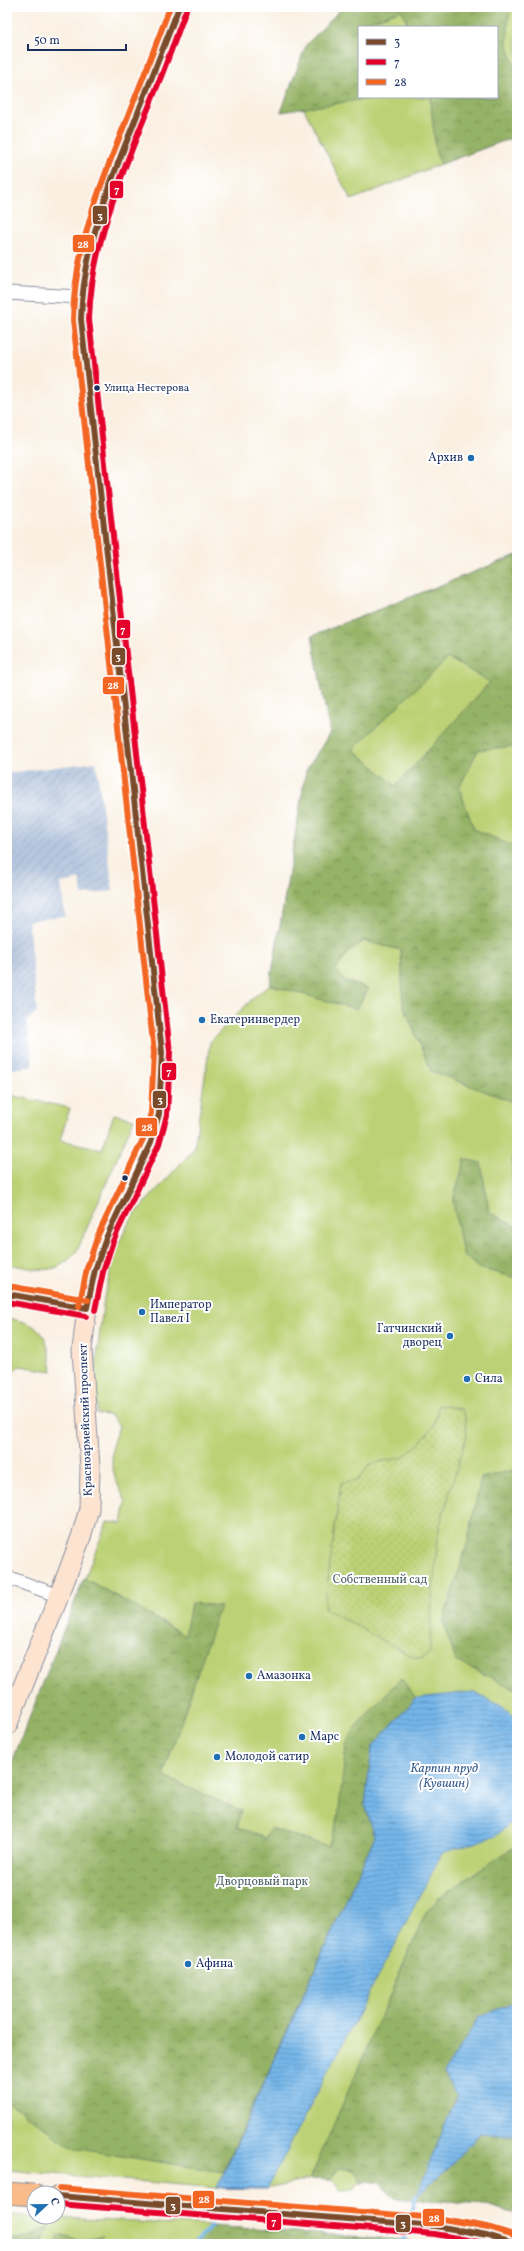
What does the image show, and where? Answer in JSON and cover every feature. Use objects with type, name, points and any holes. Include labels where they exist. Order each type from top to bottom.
[{"type":"main road","name":"Красноармейский проспект","points":[[7,1726],[59,1596],[81,1537],[89,1509],[90,1467],[82,1350],[87,1308],[95,1270],[106,1238],[152,1142],[159,1114],[162,1052],[81,319],[80,297],[90,245],[120,158],[179,7]]},
{"type":"main road","points":[[7,2193],[26,2194]]},
{"type":"main road","points":[[66,2197],[210,2207],[459,2229],[516,2244]]},
{"type":"street","points":[[7,293],[80,297]]},
{"type":"street","points":[[7,1294],[87,1308]]},
{"type":"street","points":[[7,1578],[59,1596]]},
{"type":"shaded area","points":[[96,762],[113,891],[82,895],[80,879],[61,883],[65,916],[28,921],[37,1011],[27,1021],[33,1066],[7,1070],[7,773]]},
{"type":"green space","points":[[343,7],[517,7],[517,136],[441,164],[351,200],[304,109],[328,22]]},
{"type":"green space","points":[[343,7],[513,7],[509,13],[507,43],[517,73],[517,136],[441,164],[436,153],[430,98],[498,98],[498,26],[409,26],[402,10],[370,21],[373,26],[358,26],[358,98],[372,98],[281,112],[306,45]]},
{"type":"green space","name":"Дворцовый парк","points":[[517,555],[517,2214],[486,2205],[395,2198],[378,2182],[370,2181],[361,2182],[354,2190],[339,2190],[334,2181],[315,2178],[267,2189],[217,2188],[7,2170],[7,1775],[107,1522],[122,1523],[126,1502],[115,1478],[112,1464],[113,1442],[119,1426],[110,1415],[97,1414],[96,1363],[104,1298],[115,1251],[131,1218],[194,1149],[210,1042],[255,996],[270,985],[306,771],[330,733],[312,636]]},
{"type":"green space","points":[[517,555],[517,746],[478,750],[459,788],[474,829],[517,848],[517,1205],[512,1199],[513,1102],[431,1071],[403,1005],[401,950],[364,941],[349,951],[336,970],[344,980],[369,989],[356,1009],[270,985],[306,771],[330,733],[312,636]],"holes":[[[448,658],[490,682],[396,786],[353,749]]]},
{"type":"green space","points":[[7,1091],[14,1096],[70,1108],[60,1140],[102,1149],[114,1114],[134,1119],[77,1251],[69,1260],[61,1265],[45,1270],[7,1264]]},
{"type":"green space","points":[[465,1159],[481,1163],[489,1212],[517,1227],[517,1278],[478,1268],[463,1254],[453,1201]]},
{"type":"green space","points":[[7,1318],[29,1324],[37,1328],[46,1340],[52,1371],[19,1366],[7,1378]]},
{"type":"green space","points":[[7,1353],[12,1354],[14,1365],[7,1374]]},
{"type":"green space","name":"Собственный сад","points":[[439,1405],[461,1409],[465,1416],[467,1435],[439,1528],[432,1599],[430,1653],[424,1658],[413,1657],[324,1608],[341,1483],[358,1480],[370,1464],[404,1457],[419,1444],[433,1427]]},
{"type":"green space","points":[[517,1469],[517,1690],[456,1661],[443,1622],[468,1541],[481,1478]]},
{"type":"green space","points":[[84,1578],[185,1635],[191,1603],[220,1606],[163,1776],[241,1811],[237,1827],[265,1838],[271,1828],[328,1847],[338,1818],[346,1746],[356,1726],[401,1678],[416,1698],[372,1747],[365,1805],[375,1836],[223,2172],[72,2148],[7,2101],[7,1775]]},
{"type":"green space","points":[[517,1845],[517,1935],[512,1950],[517,1955],[517,2002],[480,2016],[457,2096],[417,2195],[452,2164],[480,2134],[511,2135],[517,2131],[517,2214],[486,2205],[395,2198],[378,2182],[361,2181],[354,2170],[339,2168],[330,2180],[310,2179],[426,1912],[439,1898]]},
{"type":"green space","points":[[7,2215],[26,2216],[26,2225],[66,2225],[66,2218],[211,2226],[418,2241],[423,2244],[7,2244]]},
{"type":"green space","points":[[211,2226],[418,2241],[416,2244],[195,2244]]},
{"type":"green space","points":[[50,2227],[41,2242],[45,2244],[7,2244],[7,2240],[26,2238]]},
{"type":"green space","points":[[58,2235],[81,2241],[101,2235],[101,2244],[56,2244]]},
{"type":"water","name":"Карпин пруд (Кувшин)","points":[[472,1692],[500,1705],[517,1719],[517,1817],[496,1836],[442,1853],[267,2189],[217,2188],[375,1836],[365,1805],[372,1747],[416,1698]]},
{"type":"water","points":[[517,2002],[517,2131],[511,2135],[480,2134],[452,2164],[416,2196],[457,2096],[443,2074],[480,2016]]},
{"type":"waterway","points":[[410,2219],[416,2196]]},
{"type":"waterway","points":[[195,2244],[211,2226]]},
{"type":"waterway","points":[[403,2244],[407,2229]]},
{"type":"transit line","name":"28","points":[[79,1306],[87,1268],[98,1235],[143,1139],[151,1113],[154,1052],[73,320],[74,294],[83,243],[98,194],[170,7]]},
{"type":"transit line","name":"3","points":[[87,1308],[95,1270],[106,1238],[151,1142],[159,1114],[162,1052],[81,319],[86,268],[98,219],[115,171],[179,7]]},
{"type":"transit line","name":"7","points":[[95,1310],[103,1272],[113,1241],[159,1144],[167,1115],[170,1052],[89,319],[94,269],[106,221],[186,10]]},
{"type":"transit line","name":"28","points":[[8,1286],[88,1300]]},
{"type":"transit line","name":"3","points":[[7,1294],[87,1308]]},
{"type":"transit line","name":"7","points":[[7,1302],[86,1316]]},
{"type":"transit line","name":"28","points":[[66,2189],[437,2218],[488,2227],[517,2236]]},
{"type":"transit line","name":"3","points":[[66,2197],[436,2226],[487,2235],[516,2244]]},
{"type":"transit line","name":"7","points":[[66,2205],[435,2234],[489,2244]]},
{"type":"place","name":"Улица Нестерова","points":[[97,388]]},
{"type":"place","name":"Архив","points":[[471,458]]},
{"type":"place","name":"Екатеринвердер","points":[[202,1020]]},
{"type":"place","name":"Император Павел I","points":[[142,1312]]},
{"type":"place","name":"Гатчинский дворец","points":[[450,1336]]},
{"type":"place","name":"Сила","points":[[467,1379]]},
{"type":"place","name":"Амазонка","points":[[249,1676]]},
{"type":"place","name":"Марс","points":[[302,1737]]},
{"type":"place","name":"Молодой сатир","points":[[217,1757]]},
{"type":"place","name":"Афина","points":[[188,1964]]}]
